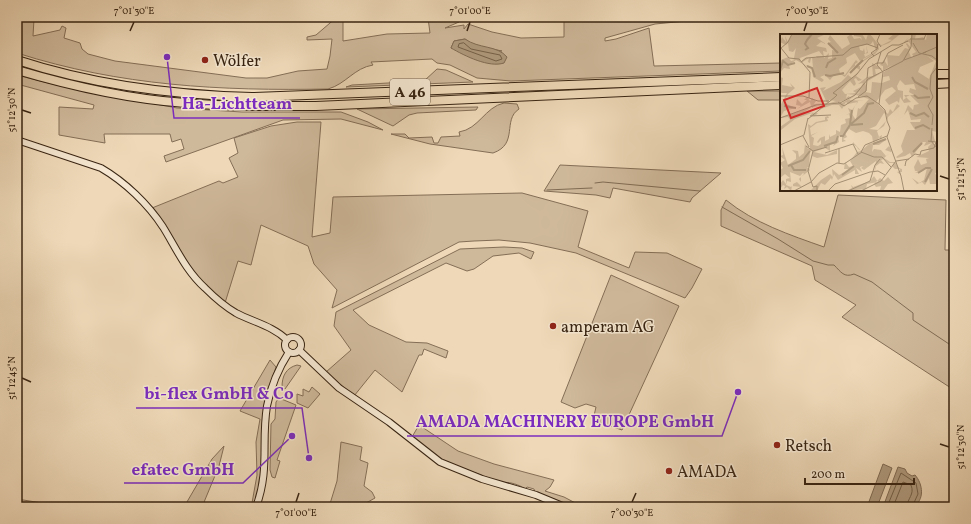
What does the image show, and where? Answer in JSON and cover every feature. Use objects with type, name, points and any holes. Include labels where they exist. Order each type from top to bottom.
[{"type":"highway","name":"A 46","points":[[18,60],[36,66],[125,86],[206,96],[288,96],[780,76]]},
{"type":"highway","name":"A 46","points":[[17,70],[124,95],[212,105],[316,106],[780,85]]},
{"type":"highway","points":[[937,74],[954,74]]},
{"type":"highway","points":[[937,84],[954,83]]},
{"type":"main road","points":[[17,140],[101,168],[113,175],[137,197],[155,217],[181,258],[203,286],[222,304],[236,313],[272,329],[287,340]]},
{"type":"main road","points":[[292,337],[298,339],[301,344],[299,350],[294,353],[289,352],[285,346],[287,340],[292,337]]},
{"type":"main road","points":[[299,350],[333,383],[389,422],[432,457],[447,465],[482,479],[536,495],[565,507]]},
{"type":"main road","points":[[256,507],[265,472],[267,407],[273,382],[289,352]]},
{"type":"shaded area","points":[[17,17],[31,17],[34,19],[33,36],[60,30],[62,26],[66,28],[64,38],[80,43],[82,49],[88,54],[115,61],[246,78],[267,78],[298,71],[327,69],[332,39],[307,40],[307,37],[316,35],[337,17],[343,17],[343,41],[387,34],[430,33],[428,18],[444,17],[459,22],[445,28],[464,25],[464,29],[468,24],[492,32],[521,38],[564,37],[564,17],[698,17],[697,20],[655,24],[605,38],[605,41],[649,28],[654,66],[780,63],[780,71],[511,81],[477,78],[450,65],[437,63],[432,59],[371,62],[373,65],[360,69],[340,84],[328,89],[249,89],[171,84],[132,79],[94,73],[17,53]],"holes":[[[465,39],[473,45],[502,51],[451,48],[454,41]]]},
{"type":"shaded area","points":[[437,69],[446,70],[473,82],[346,87],[352,85],[424,81]]},
{"type":"shaded area","points":[[17,75],[56,85],[177,108],[242,112],[341,112],[368,122],[383,130],[341,119],[283,120],[166,162],[164,156],[184,149],[181,139],[172,142],[170,134],[104,134],[105,143],[59,135],[59,107],[93,109],[94,105],[17,84]]},
{"type":"shaded area","points":[[747,91],[780,91],[780,100],[758,100]]},
{"type":"shaded area","points":[[504,103],[517,104],[519,109],[511,119],[506,144],[501,149],[493,153],[430,144],[391,134],[405,134],[409,138],[432,137],[434,143],[438,143],[441,137],[460,136],[459,132],[472,127],[497,105]]},
{"type":"shaded area","points":[[478,107],[476,110],[417,113],[409,115],[393,126],[357,109]]},
{"type":"shaded area","points":[[297,122],[321,122],[312,237],[330,233],[333,197],[522,193],[588,211],[578,247],[629,268],[635,252],[667,253],[702,269],[685,298],[576,253],[530,243],[499,240],[459,242],[332,308],[337,290],[314,264],[308,246],[261,225],[251,265],[238,261],[225,303],[202,284],[188,267],[152,208],[219,181],[223,183],[238,177],[229,158],[238,153],[234,138],[271,126]]},
{"type":"shaded area","points":[[560,165],[721,173],[692,198],[690,202],[613,188],[610,198],[596,195],[544,191]]},
{"type":"shaded area","points":[[838,195],[946,200],[945,250],[954,250],[954,390],[842,317],[856,305],[815,280],[812,266],[721,226],[721,210],[726,200],[760,222],[824,247]]},
{"type":"shaded area","points":[[504,247],[522,248],[534,252],[531,259],[519,253],[493,256],[474,269],[467,271],[446,263],[353,310],[369,325],[406,342],[427,343],[448,351],[446,358],[424,349],[422,355],[419,355],[402,392],[375,370],[354,396],[326,372],[351,350],[334,326],[336,312],[460,249]]},
{"type":"shaded area","points":[[611,275],[679,306],[622,430],[593,420],[596,407],[586,404],[575,408],[561,402]]},
{"type":"shaded area","points":[[270,360],[276,367],[269,389],[262,478],[255,503],[252,503],[257,475],[256,442],[260,419],[240,411]]},
{"type":"shaded area","points":[[293,366],[301,366],[285,389],[282,387],[285,373]]},
{"type":"shaded area","points":[[312,387],[320,394],[308,408],[297,403],[297,394],[303,396],[303,389],[309,392]]},
{"type":"shaded area","points":[[279,398],[296,405],[277,460],[280,461],[275,478],[272,477],[270,470],[271,424],[275,419],[276,402]]},
{"type":"shaded area","points":[[419,425],[458,451],[494,464],[554,480],[550,487],[545,491],[564,497],[583,507],[571,507],[535,492],[534,489],[527,487],[525,489],[511,483],[502,483],[444,461],[412,437]]},
{"type":"shaded area","points":[[341,442],[362,447],[360,460],[368,463],[364,486],[372,492],[375,498],[359,507],[329,507],[337,481]]},
{"type":"shaded area","points":[[224,446],[219,466],[202,507],[184,507],[212,459]]},
{"type":"shaded area","points":[[17,499],[67,507],[21,507],[17,506]]},
{"type":"water","points":[[465,39],[503,53],[507,57],[504,63],[484,63],[470,58],[451,48],[454,41]]},
{"type":"water","points":[[883,464],[892,468],[877,507],[867,507]]},
{"type":"water","points":[[898,467],[905,469],[907,473],[912,476],[915,475],[918,479],[922,492],[920,500],[913,507],[883,507]]},
{"type":"waterway","points":[[595,183],[603,182],[700,191]]},
{"type":"waterway","points":[[547,190],[592,188]]},
{"type":"waterway","points":[[722,207],[813,261],[834,265],[845,275],[854,274],[872,282],[913,313],[913,320],[952,346],[954,351]]},
{"type":"place","name":"Ha-Lichtteam","points":[[167,57]]},
{"type":"place","name":"Wölfer","points":[[205,60]]},
{"type":"place","name":"amperam AG","points":[[553,326]]},
{"type":"place","name":"AMADA MACHINERY EUROPE GmbH","points":[[738,392]]},
{"type":"place","name":"efatec GmbH","points":[[292,436]]},
{"type":"place","name":"Retsch","points":[[777,445]]},
{"type":"place","name":"bi-flex GmbH & Co","points":[[309,458]]},
{"type":"place","name":"AMADA","points":[[669,471]]}]
